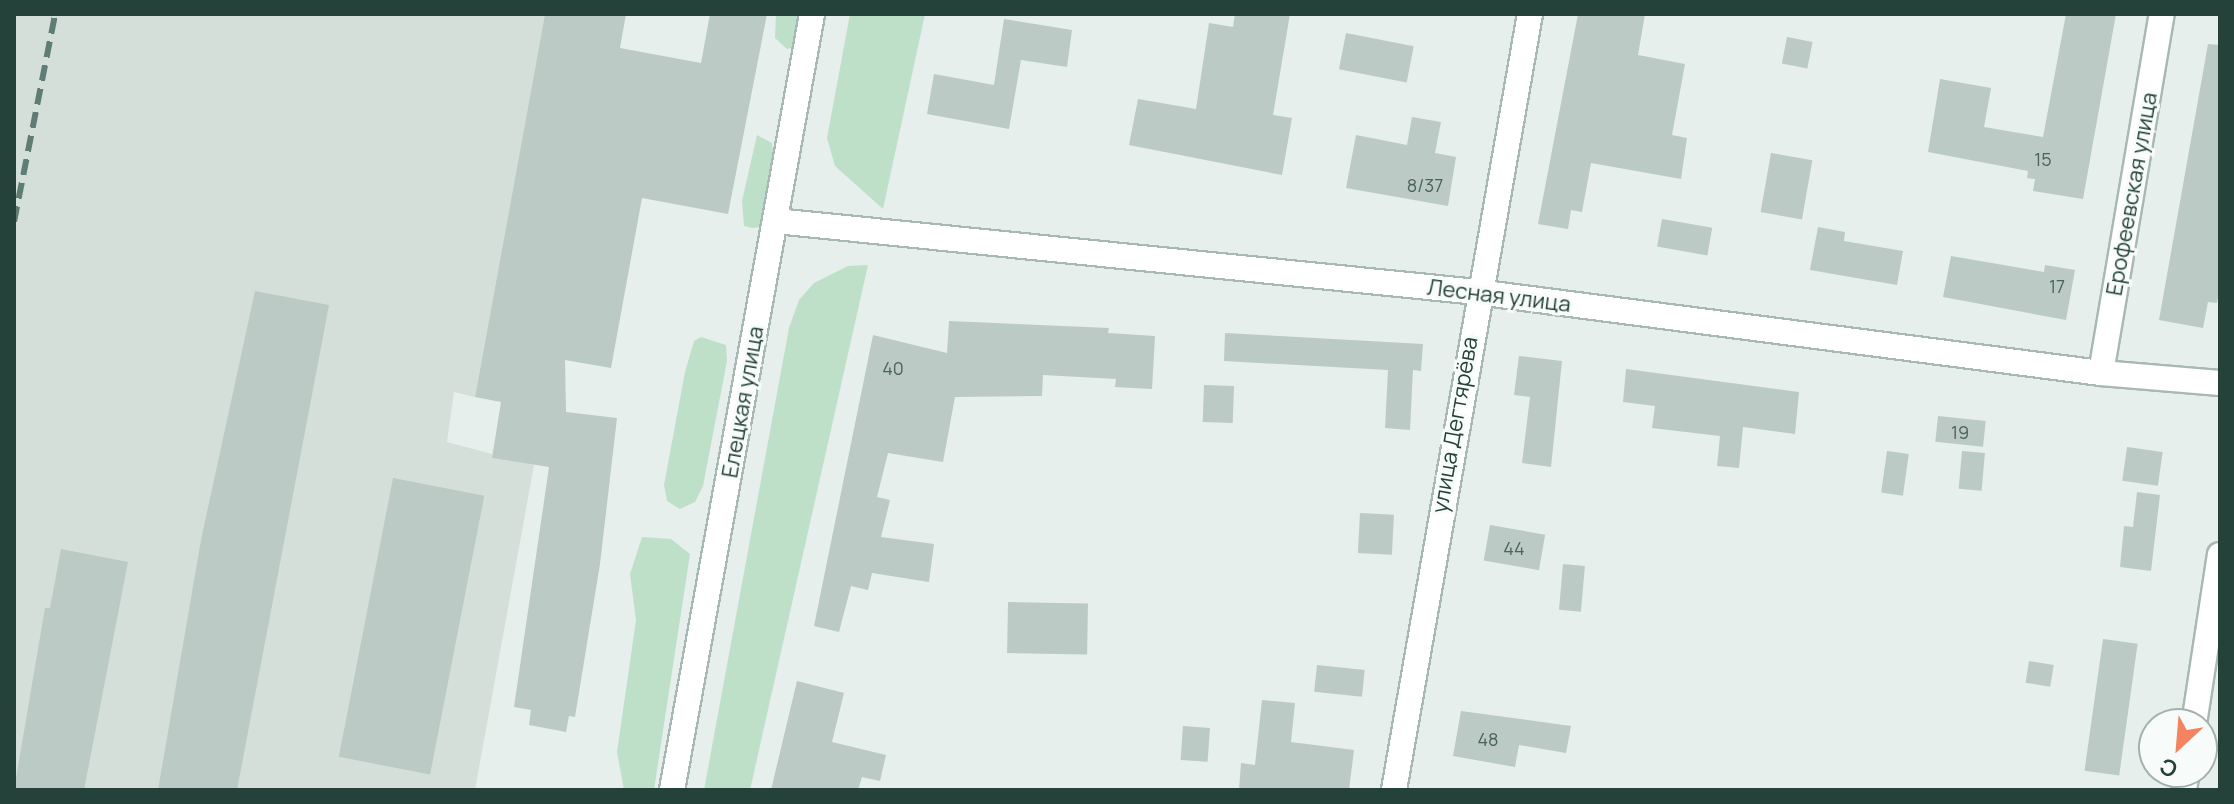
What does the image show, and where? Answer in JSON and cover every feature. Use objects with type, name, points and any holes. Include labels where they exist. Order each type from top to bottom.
[{"type":"street","name":"Елецкая улица","points":[[672,790],[812,14]]},
{"type":"street","name":"улица Дегтярёва","points":[[1394,790],[1477,292],[1530,14]]},
{"type":"street","name":"Ерофеевская улица","points":[[2101,373],[2162,14]]},
{"type":"street","name":"Лесная улица","points":[[776,221],[1477,292],[2101,373],[2220,383]]},
{"type":"street","points":[[2196,708],[2220,555]]},
{"type":"shaded area","points":[[14,14],[545,14],[475,397],[454,392],[447,442],[534,465],[475,790],[14,790]]},
{"type":"green space","points":[[776,14],[802,14],[795,47],[787,49],[775,38]]},
{"type":"green space","points":[[850,14],[925,14],[883,209],[835,166],[827,138]]},
{"type":"green space","points":[[757,135],[772,143],[775,170],[761,227],[752,228],[744,226],[742,201]]},
{"type":"green space","points":[[868,265],[750,790],[704,790],[789,328],[799,300],[814,283],[848,266]]},
{"type":"green space","points":[[701,337],[726,345],[727,361],[703,486],[695,502],[680,509],[667,501],[664,485],[685,372],[694,341]]},
{"type":"green space","points":[[642,537],[671,539],[690,554],[654,790],[624,790],[617,752],[636,620],[630,574]]},
{"type":"building","points":[[545,14],[626,14],[620,48],[701,63],[710,14],[767,14],[728,214],[642,198],[611,368],[565,360],[566,412],[617,418],[600,564],[575,717],[569,716],[566,732],[529,725],[531,710],[514,707],[549,467],[492,458],[501,402],[475,397]]},
{"type":"building","points":[[1235,14],[1290,14],[1273,115],[1292,118],[1282,175],[1129,145],[1138,99],[1196,109],[1209,23],[1233,27]]},
{"type":"building","points":[[1578,14],[1645,14],[1638,55],[1685,64],[1672,135],[1687,138],[1681,179],[1591,163],[1582,212],[1571,210],[1568,229],[1538,224]]},
{"type":"building","points":[[2066,14],[2116,14],[2083,199],[2033,191],[2035,179],[2027,178],[2028,171],[1928,152],[1940,79],[1991,88],[1984,127],[2043,137]]},
{"type":"building","points":[[1004,19],[1072,30],[1067,67],[1021,60],[1009,129],[927,114],[934,74],[994,85]]},
{"type":"building","points":[[1346,33],[1414,46],[1407,82],[1339,69]]},
{"type":"building","points":[[1787,37],[1813,42],[1807,68],[1782,64]]},
{"type":"building","points":[[2208,44],[2220,45],[2220,284],[2217,303],[2208,302],[2203,328],[2159,320]]},
{"type":"building","points":[[1412,117],[1441,122],[1435,153],[1456,157],[1448,206],[1346,188],[1356,135],[1407,145]]},
{"type":"building","points":[[1771,153],[1812,160],[1802,219],[1761,212]]},
{"type":"building","points":[[1662,219],[1712,228],[1707,255],[1657,247]]},
{"type":"building","points":[[1818,227],[1845,232],[1844,241],[1903,251],[1897,285],[1810,270]]},
{"type":"building","points":[[1951,256],[2044,272],[2045,265],[2075,270],[2066,320],[1943,297]]},
{"type":"building","points":[[255,291],[329,305],[237,790],[158,790],[201,540]]},
{"type":"building","points":[[949,321],[1109,328],[1108,333],[1155,336],[1152,389],[1115,387],[1116,379],[1043,375],[1042,396],[955,397],[943,462],[888,453],[877,497],[890,500],[881,537],[934,544],[929,582],[872,573],[868,590],[851,586],[839,632],[814,626],[873,335],[947,353]]},
{"type":"building","points":[[1225,333],[1423,344],[1421,371],[1413,370],[1410,430],[1385,428],[1388,370],[1224,361]]},
{"type":"building","points":[[1519,356],[1562,361],[1551,467],[1522,463],[1530,397],[1514,395]]},
{"type":"building","points":[[1626,369],[1799,392],[1795,434],[1743,427],[1739,468],[1717,466],[1720,436],[1652,428],[1655,406],[1623,402]]},
{"type":"building","points":[[1204,385],[1234,386],[1233,423],[1203,422]]},
{"type":"building","points":[[1938,416],[1986,421],[1983,447],[1935,442]]},
{"type":"building","points":[[2127,447],[2163,452],[2158,486],[2122,481]]},
{"type":"building","points":[[1887,451],[1909,454],[1903,496],[1881,493]]},
{"type":"building","points":[[1962,451],[1985,453],[1982,491],[1959,489]]},
{"type":"building","points":[[393,478],[484,496],[430,775],[339,757]]},
{"type":"building","points":[[2137,492],[2160,495],[2151,571],[2120,567],[2124,526],[2133,527]]},
{"type":"building","points":[[1360,513],[1394,515],[1392,555],[1358,553]]},
{"type":"building","points":[[1490,525],[1545,535],[1539,570],[1484,560]]},
{"type":"building","points":[[61,549],[128,562],[84,790],[14,790],[45,608],[50,608]]},
{"type":"building","points":[[1563,564],[1585,566],[1581,612],[1559,610]]},
{"type":"building","points":[[1008,602],[1088,603],[1087,654],[1007,653]]},
{"type":"building","points":[[2103,639],[2138,644],[2119,776],[2084,771]]},
{"type":"building","points":[[2029,661],[2054,665],[2050,687],[2026,683]]},
{"type":"building","points":[[1317,665],[1365,670],[1362,697],[1314,692]]},
{"type":"building","points":[[797,681],[844,693],[832,742],[886,755],[880,781],[862,777],[858,790],[771,790]]},
{"type":"building","points":[[1262,700],[1295,703],[1291,742],[1354,750],[1349,790],[1239,790],[1241,763],[1255,765]]},
{"type":"building","points":[[1461,711],[1571,726],[1566,753],[1519,745],[1515,767],[1453,756]]},
{"type":"building","points":[[1183,726],[1210,728],[1208,762],[1181,760]]},
{"type":"railway","points":[[14,222],[55,14]]}]
